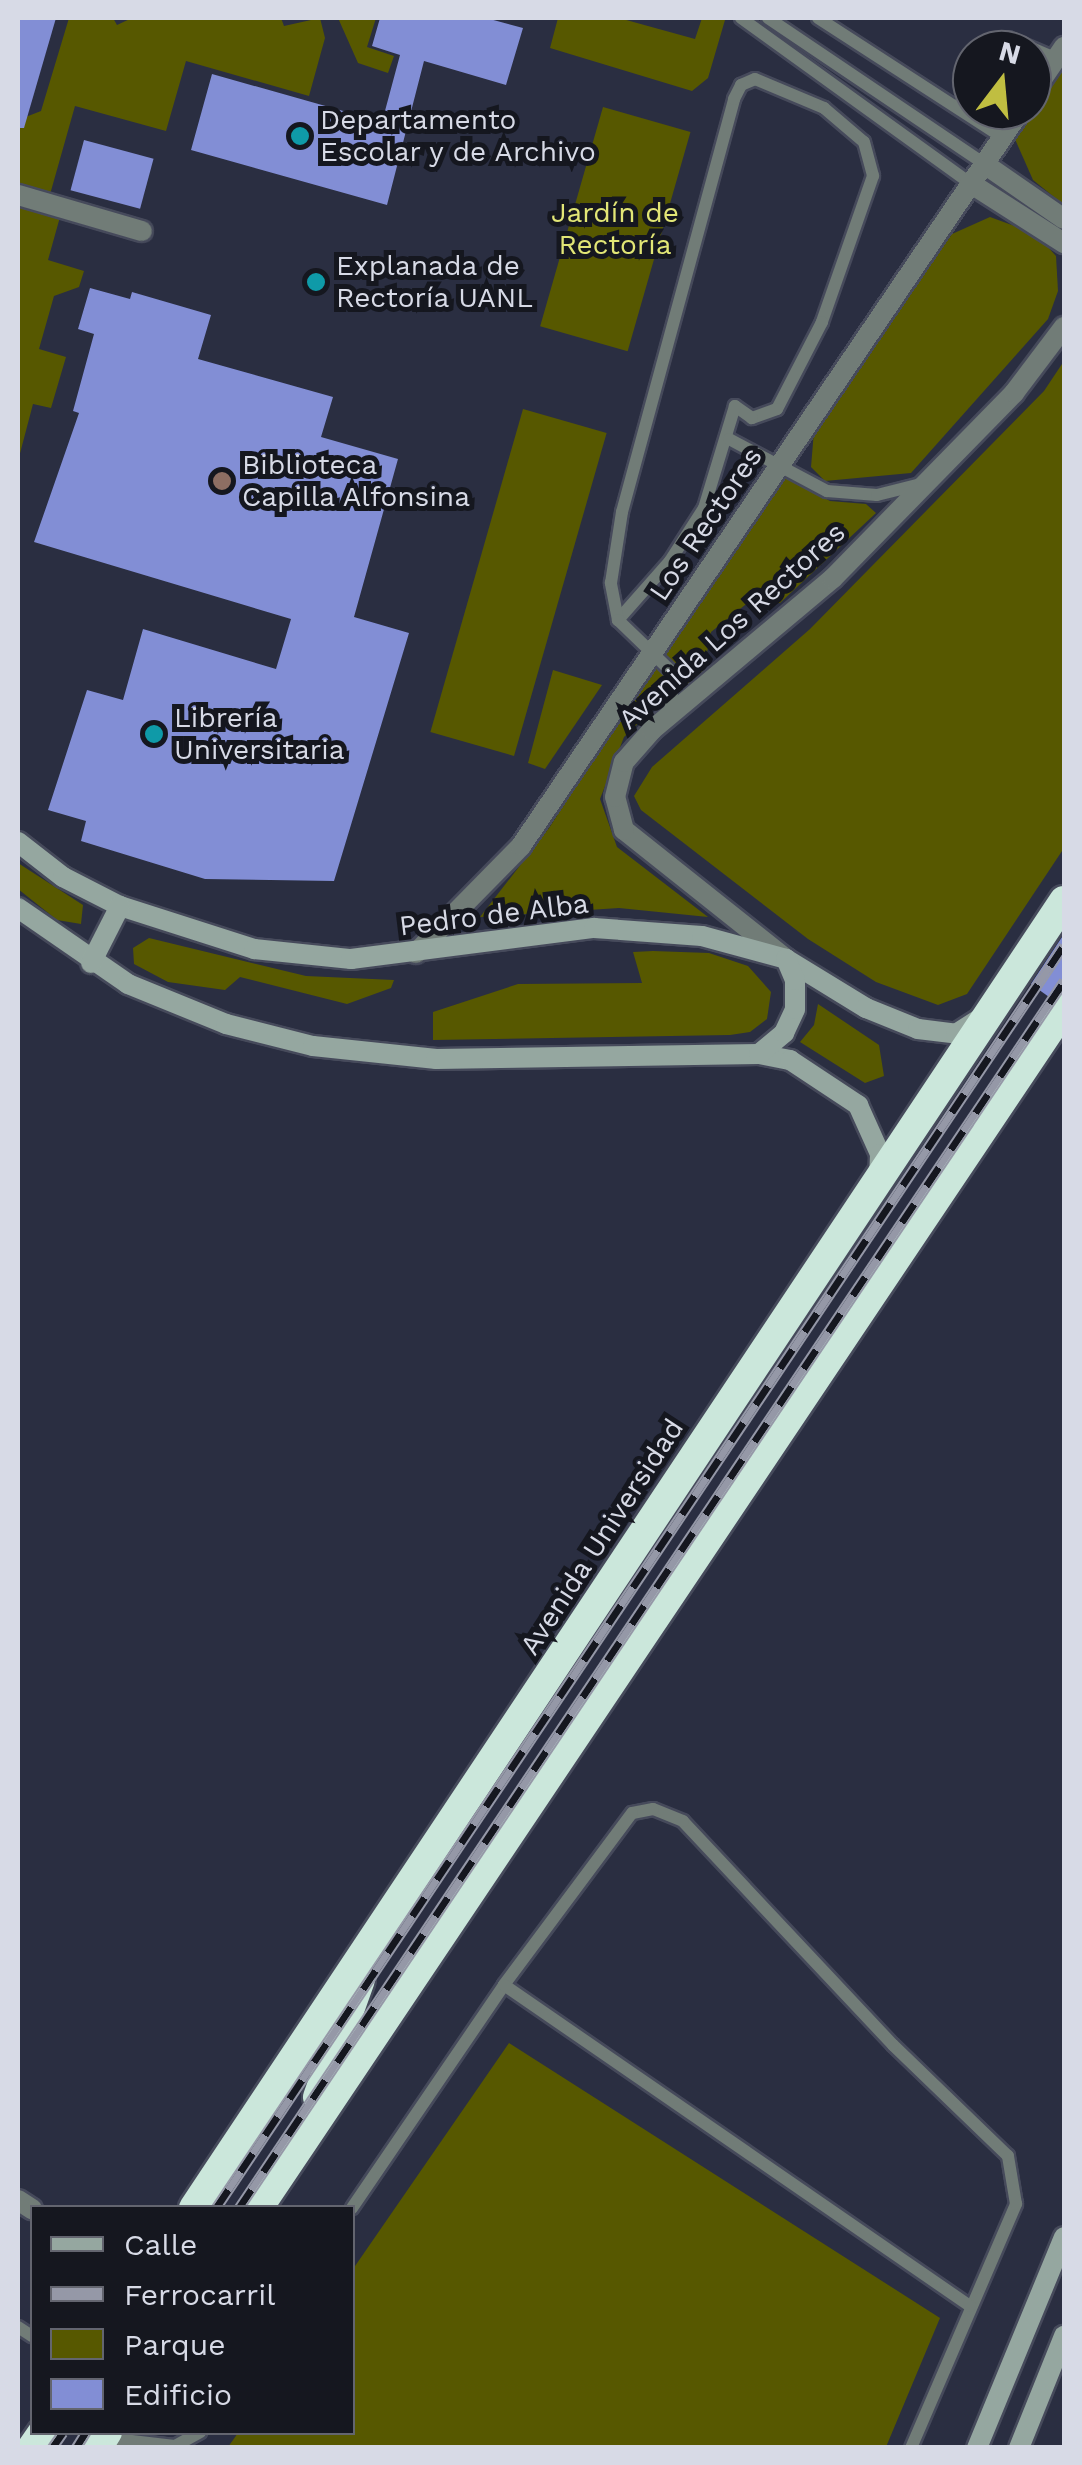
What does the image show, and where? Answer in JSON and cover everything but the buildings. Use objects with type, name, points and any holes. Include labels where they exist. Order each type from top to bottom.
[{"type":"highway","name":"Avenida Universidad","points":[[196,2205],[1064,901]]},
{"type":"highway","points":[[260,2205],[1064,1008]]},
{"type":"highway","points":[[302,2142],[376,1936]]},
{"type":"street","name":"Los Rectores","points":[[416,952],[521,846],[1006,130]]},
{"type":"street","points":[[983,163],[1064,219]]},
{"type":"street","points":[[970,183],[1064,242]]},
{"type":"street","points":[[18,195],[142,231]]},
{"type":"street","name":"Avenida Los Rectores","points":[[786,959],[636,842],[618,820],[615,797],[624,762],[666,721],[786,623],[1014,393],[1064,327]]},
{"type":"street","name":"Pedro de Alba","points":[[18,842],[63,877],[120,906],[198,935],[278,953],[350,958],[606,928],[719,938],[786,959],[883,1016],[936,1034],[975,1024],[1015,974]]},
{"type":"street","points":[[91,963],[120,906]]},
{"type":"street","points":[[18,908],[91,963],[196,1014],[314,1046],[436,1059],[759,1054],[818,1072],[858,1104],[880,1154],[878,1184]]},
{"type":"street","points":[[759,1054],[784,1034],[795,1010],[795,980],[786,959]]},
{"type":"street","points":[[977,2448],[1064,2237]]},
{"type":"street","points":[[1018,2448],[1064,2336]]},
{"type":"lane","points":[[741,18],[970,183]]},
{"type":"lane","points":[[768,18],[983,163]]},
{"type":"lane","points":[[818,18],[952,101]]},
{"type":"lane","points":[[618,620],[670,561],[704,508],[729,439],[736,406],[752,418],[777,409],[822,322],[873,176],[864,142],[824,108],[756,79],[741,85],[734,98],[622,512],[611,583],[618,620],[677,682],[666,721]]},
{"type":"lane","points":[[994,130],[1002,136]]},
{"type":"lane","points":[[729,439],[814,488],[852,495],[928,481]]},
{"type":"lane","points":[[354,2205],[618,1824],[642,1809],[684,1820],[894,2045],[1008,2156],[1016,2204],[911,2448]]},
{"type":"lane","points":[[504,1985],[970,2306]]},
{"type":"lane","points":[[102,2439],[175,2446],[195,2435]]},
{"type":"green space","points":[[69,18],[113,18],[117,25],[132,18],[281,18],[284,26],[320,18],[325,38],[309,96],[186,61],[166,131],[75,106],[49,198],[18,189],[18,120],[41,111]]},
{"type":"green space","points":[[338,18],[376,18],[367,47],[394,56],[388,73],[358,63]]},
{"type":"green space","points":[[558,18],[619,18],[695,39],[702,18],[725,20],[708,78],[692,91],[550,48]]},
{"type":"green space","points":[[1064,63],[1064,205],[1033,180],[1014,137],[1019,130],[1052,130],[1052,81]]},
{"type":"green space","name":"Jardín de Rectoría","points":[[603,107],[690,132],[628,351],[540,326]]},
{"type":"green space","points":[[18,205],[60,217],[48,260],[84,271],[79,287],[54,296],[39,349],[66,357],[51,408],[33,404],[18,461]]},
{"type":"green space","points":[[990,217],[1036,234],[1056,256],[1058,291],[1048,319],[911,473],[825,481],[811,467],[814,431],[952,234]]},
{"type":"green space","points":[[1064,361],[1064,848],[967,994],[938,1005],[876,982],[808,939],[641,810],[634,796],[652,767],[810,629],[1044,391]]},
{"type":"green space","points":[[523,409],[607,433],[514,756],[430,732]]},
{"type":"green space","points":[[782,476],[830,501],[866,504],[876,513],[780,603],[745,605],[711,632],[703,673],[682,689],[679,672],[661,655]]},
{"type":"green space","points":[[656,663],[670,677],[666,697],[624,737],[600,799],[617,847],[708,917],[619,908],[480,917],[549,828]]},
{"type":"green space","points":[[553,670],[602,685],[545,769],[528,763]]},
{"type":"green space","points":[[18,863],[83,905],[81,924],[57,920],[18,889]]},
{"type":"green space","points":[[149,938],[306,976],[394,980],[391,988],[347,1004],[240,977],[225,990],[168,982],[134,964],[133,948]]},
{"type":"green space","points":[[633,952],[709,953],[748,966],[771,992],[767,1019],[750,1032],[730,1035],[433,1040],[433,1012],[518,984],[642,983]]},
{"type":"green space","points":[[818,1004],[879,1045],[884,1076],[865,1083],[800,1042],[814,1025]]},
{"type":"green space","points":[[509,2043],[940,2318],[886,2447],[228,2447],[237,2435],[355,2435],[355,2266]]},
{"type":"railway","points":[[218,2205],[1064,945]]},
{"type":"railway","points":[[241,2205],[1064,981]]},
{"type":"railway","points":[[52,2448],[61,2435]]},
{"type":"railway","points":[[76,2448],[84,2435]]},
{"type":"place","name":"Departamento Escolar y de Archivo","points":[[300,136]]},
{"type":"place","name":"Explanada de Rectoría UANL","points":[[316,282]]},
{"type":"place","name":"Biblioteca Capilla Alfonsina","points":[[222,481]]},
{"type":"place","name":"Librería Universitaria","points":[[154,734]]}]
